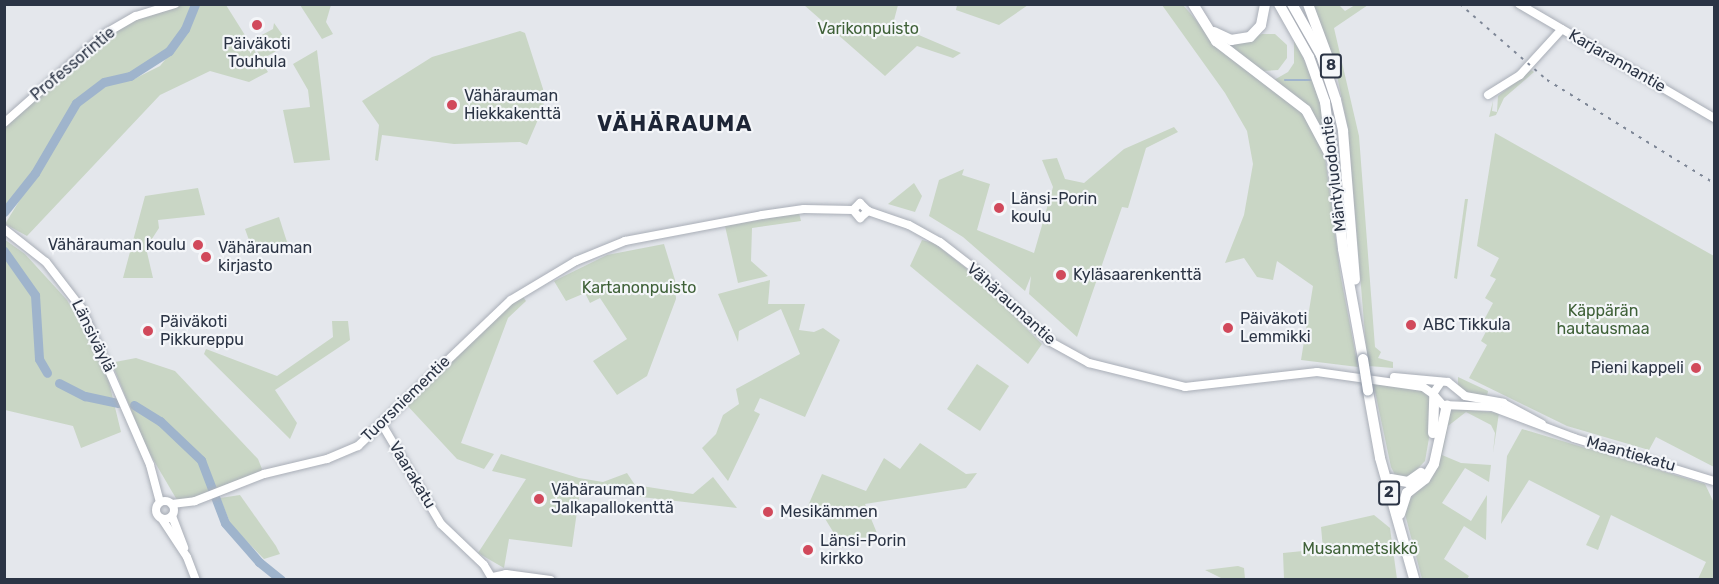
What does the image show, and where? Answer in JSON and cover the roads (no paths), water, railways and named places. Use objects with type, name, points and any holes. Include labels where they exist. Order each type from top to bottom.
[{"type":"highway","points":[[1193,4],[1204,24],[1227,50],[1306,110],[1321,132],[1336,175]]},
{"type":"highway","points":[[1204,24],[1225,39],[1250,37],[1261,25],[1265,4]]},
{"type":"highway","name":"Mäntyluodontie","points":[[1279,4],[1318,77],[1332,136],[1343,249],[1380,458],[1415,579]]},
{"type":"highway","name":"Mäntyluodontie","points":[[1292,4],[1321,55],[1342,131],[1356,317]]},
{"type":"highway","name":"8","points":[[1308,4],[1334,75],[1342,131]]},
{"type":"highway","points":[[1391,479],[1408,482],[1426,465],[1433,434],[1433,395]]},
{"type":"highway","points":[[1400,514],[1407,493],[1425,479],[1434,465],[1449,405]]},
{"type":"highway","name":"Mäntyluodontie","points":[[1371,406],[1415,579]]},
{"type":"main road","name":"Professorintie","points":[[7,121],[106,33],[136,16],[175,4]]},
{"type":"main road","name":"Karjarannantie","points":[[1519,4],[1714,118]]},
{"type":"main road","points":[[1488,95],[1520,75],[1562,30]]},
{"type":"main road","name":"Vähäraumantie","points":[[562,269],[625,241],[788,211],[853,210],[860,203],[868,211],[909,225],[940,242],[975,269],[1049,341],[1089,363],[1185,387],[1220,385],[1299,371],[1441,382]]},
{"type":"main road","name":"Länsiväylä","points":[[4,230],[46,262],[82,309],[169,507],[196,579]]},
{"type":"main road","name":"Tuorsniementie","points":[[162,519],[169,507],[195,501],[264,474],[340,455],[382,426],[503,307],[562,269]]},
{"type":"main road","name":"Vähäraumantie","points":[[1375,378],[1423,387],[1449,405]]},
{"type":"main road","points":[[1433,395],[1441,382]]},
{"type":"main road","name":"Maantiekatu","points":[[1441,382],[1452,383],[1465,396],[1503,403],[1547,428]]},
{"type":"main road","points":[[1449,405],[1457,390]]},
{"type":"main road","name":"Maantiekatu","points":[[1449,405],[1492,407],[1547,428],[1714,481]]},
{"type":"main road","name":"Vaarakatu","points":[[382,426],[441,524],[493,578]]},
{"type":"main road","points":[[162,519],[156,513],[169,507]]},
{"type":"main road","name":"Länsiväylä","points":[[162,519],[184,551]]},
{"type":"main road","points":[[493,578],[506,574],[551,579]]},
{"type":"waterway","points":[[4,212],[35,173],[76,103],[104,82],[130,76],[169,51],[185,29],[195,4]]},
{"type":"waterway","points":[[1285,80],[1310,80]]},
{"type":"waterway","points":[[4,251],[35,295],[39,359],[47,373]]},
{"type":"waterway","points":[[59,383],[85,396],[118,403]]},
{"type":"waterway","points":[[134,405],[160,421],[201,460],[225,523],[259,562],[281,580]]},
{"type":"railway","points":[[1460,4],[1547,80],[1714,183]]},
{"type":"place","name":"Päiväkoti Touhula","points":[[257,25]]},
{"type":"place","name":"Vähärauman Hiekkakenttä","points":[[452,105]]},
{"type":"place","name":"Länsi-Porin koulu","points":[[999,208]]},
{"type":"place","name":"Vähärauman koulu","points":[[198,245]]},
{"type":"place","name":"Vähärauman kirjasto","points":[[206,257]]},
{"type":"place","name":"Kyläsaarenkenttä","points":[[1061,275]]},
{"type":"place","name":"ABC Tikkula","points":[[1411,325]]},
{"type":"place","name":"Päiväkoti Lemmikki","points":[[1228,328]]},
{"type":"place","name":"Päiväkoti Pikkureppu","points":[[148,331]]},
{"type":"place","name":"Pieni kappeli","points":[[1696,368]]},
{"type":"place","name":"Vähärauman Jalkapallokenttä","points":[[539,499]]},
{"type":"place","name":"Mesikämmen","points":[[768,512]]},
{"type":"place","name":"Länsi-Porin kirkko","points":[[808,550]]},
{"type":"district","name":"VÄHÄRAUMA","points":[[675,124]]},
{"type":"park label","name":"Varikonpuisto","points":[[868,29]]},
{"type":"park label","name":"Kartanonpuisto","points":[[639,288]]},
{"type":"park label","name":"Käppärän hautausmaa","points":[[1603,320]]},
{"type":"park label","name":"Musanmetsikkö","points":[[1360,549]]}]
